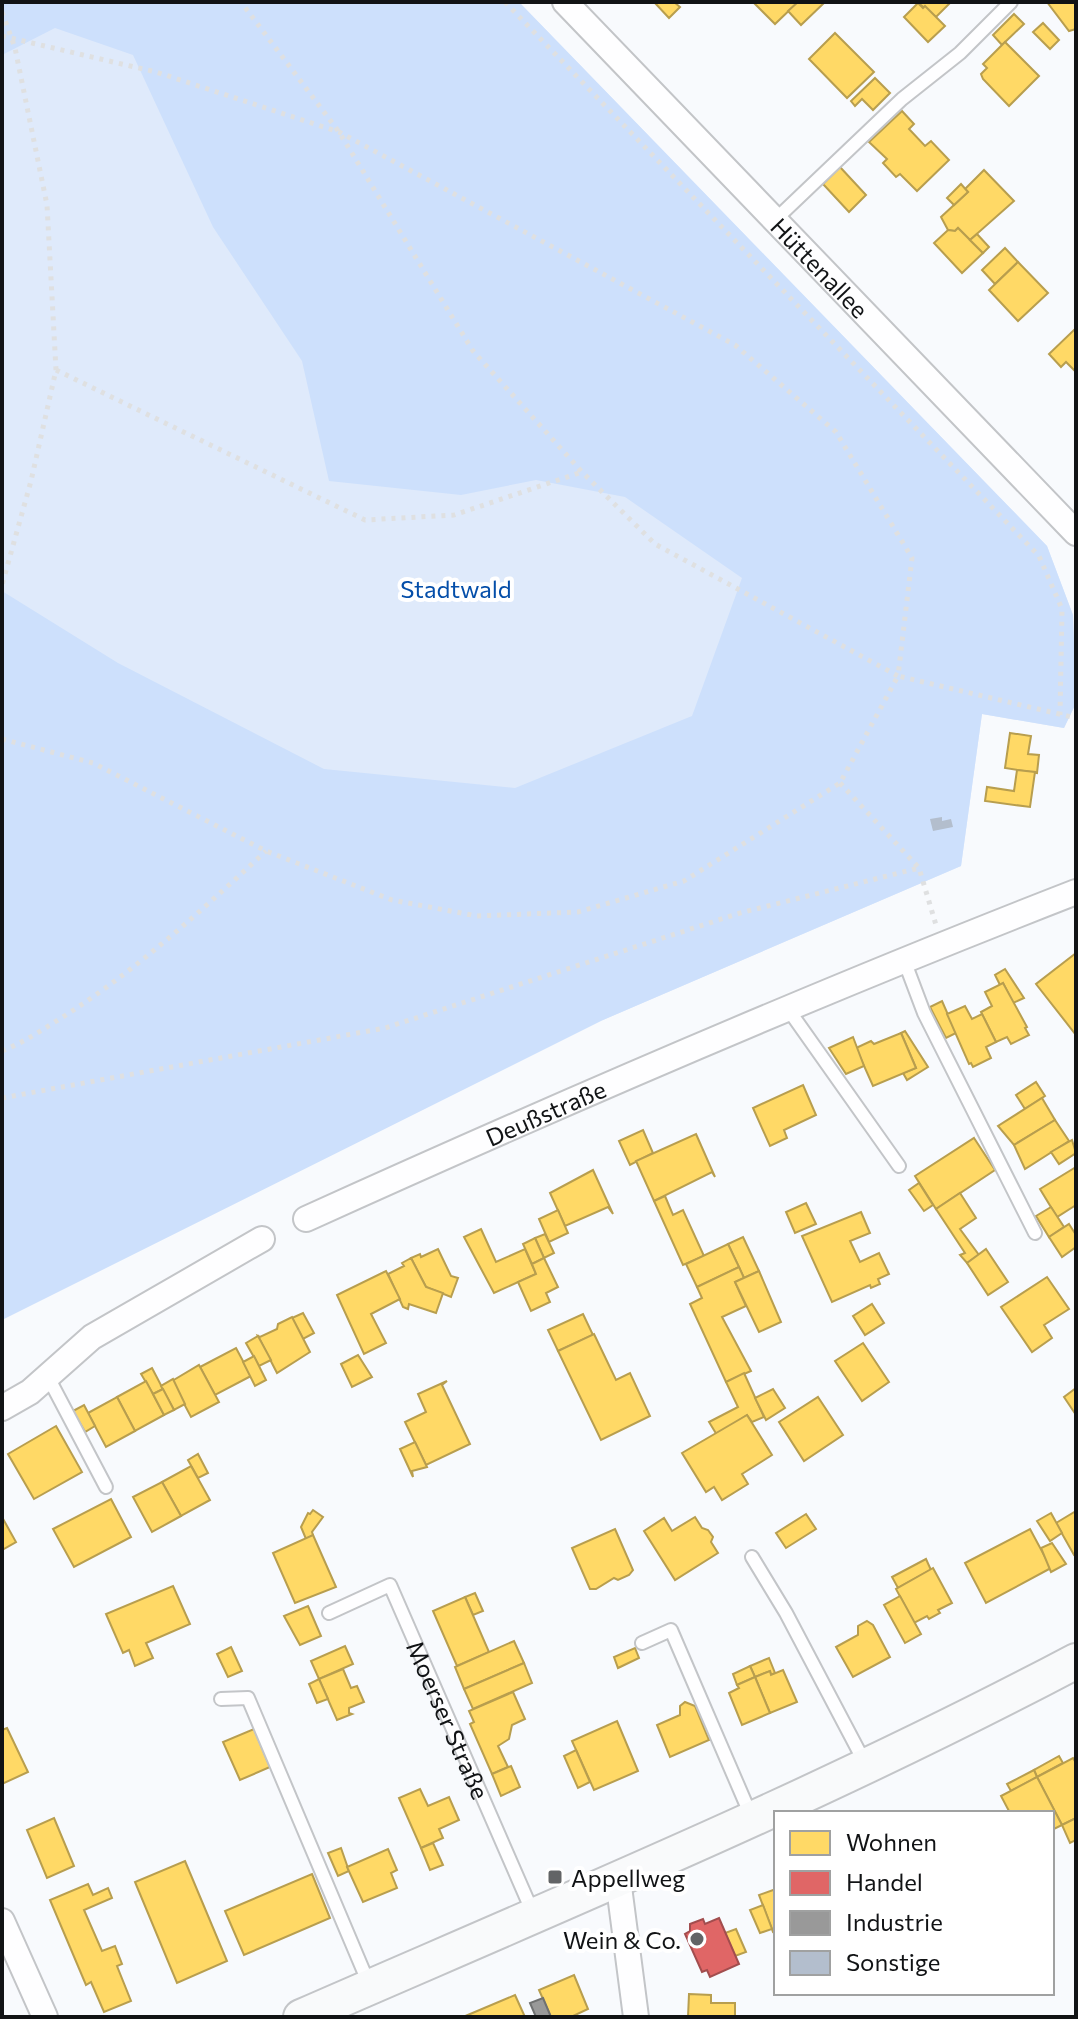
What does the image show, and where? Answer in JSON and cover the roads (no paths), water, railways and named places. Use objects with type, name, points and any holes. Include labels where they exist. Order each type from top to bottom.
[{"type":"main road","points":[[301,2017],[618,1879],[866,1766],[961,1722],[1076,1661]]},
{"type":"street","name":"Hüttenallee","points":[[565,2],[1076,533]]},
{"type":"street","name":"Deußstraße","points":[[306,1219],[520,1122],[942,944],[1076,892]]},
{"type":"street","points":[[2,1408],[30,1392],[92,1337],[262,1239]]},
{"type":"street","points":[[618,1879],[636,2017]]},
{"type":"street","points":[[2,1921],[45,2017]]},
{"type":"lane","points":[[775,220],[902,99],[960,53],[1011,2]]},
{"type":"lane","points":[[904,960],[924,1013],[1035,1233]]},
{"type":"lane","points":[[788,1009],[899,1166]]},
{"type":"lane","points":[[48,1377],[106,1487]]},
{"type":"lane","points":[[752,1557],[786,1613],[866,1766]]},
{"type":"lane","name":"Moerser Straße","points":[[329,1613],[390,1585],[535,1915]]},
{"type":"lane","points":[[642,1643],[671,1630],[752,1818]]},
{"type":"lane","points":[[221,1699],[248,1698],[370,1987]]},
{"type":"place","name":"Appellweg","points":[[555,1877]]},
{"type":"place","name":"Wein & Co.","points":[[697,1939]]},
{"type":"park label","name":"Stadtwald","points":[[456,588]]}]
